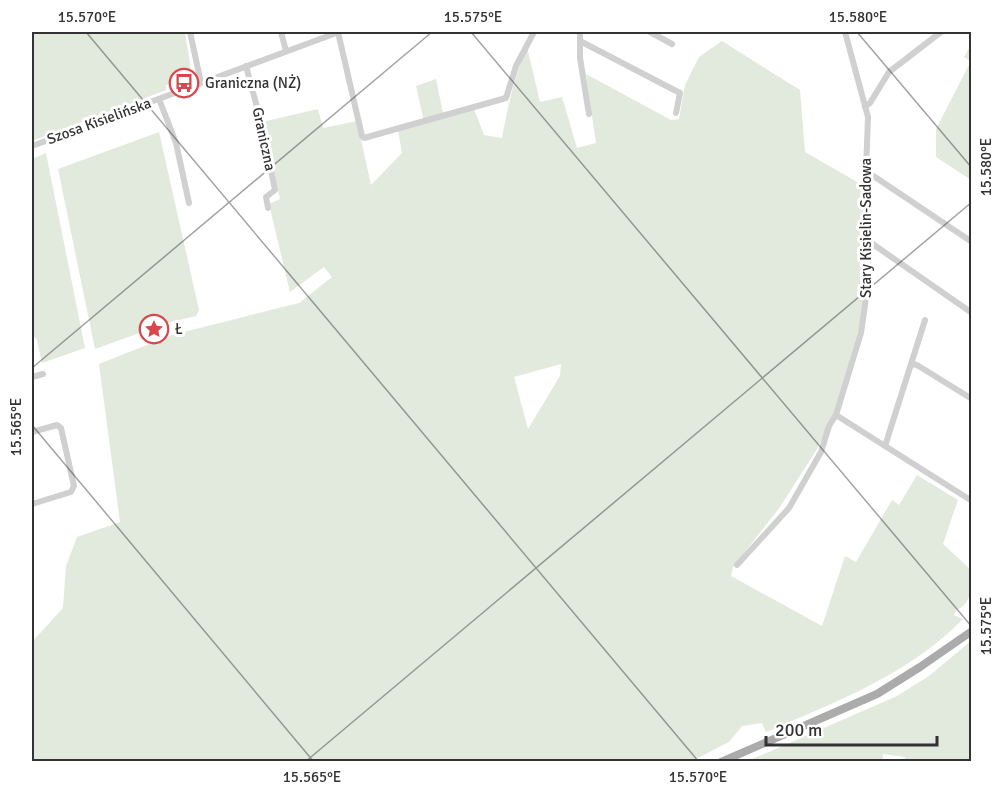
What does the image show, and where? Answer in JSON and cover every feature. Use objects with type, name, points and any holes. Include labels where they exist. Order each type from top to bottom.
[{"type":"main road","points":[[721,762],[877,694],[972,630]]},
{"type":"main road","points":[[729,762],[746,752]]},
{"type":"street","points":[[190,32],[201,83]]},
{"type":"street","points":[[281,32],[286,51]]},
{"type":"street","points":[[339,32],[364,138],[506,98],[516,66],[534,32]]},
{"type":"street","name":"Szosa Kisielińska","points":[[32,146],[339,32]]},
{"type":"street","points":[[580,32],[580,58],[589,114]]},
{"type":"street","points":[[650,32],[672,44]]},
{"type":"street","name":"Stary Kisielin-Sadowa","points":[[737,565],[789,508],[821,452],[836,415],[865,316],[869,277],[866,171],[868,117],[845,32]]},
{"type":"street","points":[[865,107],[870,104],[889,72],[941,32]]},
{"type":"street","points":[[580,41],[680,93],[676,113]]},
{"type":"street","name":"Graniczna","points":[[246,66],[261,122],[274,190],[266,197],[268,208]]},
{"type":"street","points":[[159,99],[176,143],[189,203]]},
{"type":"street","points":[[866,171],[972,242]]},
{"type":"street","points":[[867,240],[972,313]]},
{"type":"street","points":[[885,446],[925,320]]},
{"type":"street","points":[[912,363],[972,399]]},
{"type":"street","points":[[32,377],[43,374]]},
{"type":"street","points":[[836,415],[972,501]]},
{"type":"street","points":[[32,432],[57,425],[61,428],[74,486],[71,492],[32,504]]},
{"type":"shaded area","points":[[32,32],[185,32],[191,70],[188,77],[166,85],[166,90],[32,141]]},
{"type":"shaded area","points":[[722,41],[800,90],[805,152],[859,183],[866,184],[868,300],[834,414],[817,449],[780,507],[733,567],[731,576],[822,626],[845,556],[856,562],[892,500],[899,505],[917,475],[958,500],[943,544],[971,570],[971,588],[968,599],[954,615],[963,619],[919,656],[870,685],[766,732],[762,723],[742,726],[729,742],[692,761],[32,762],[32,642],[63,608],[66,566],[77,537],[120,522],[99,364],[172,335],[299,303],[332,277],[324,267],[290,292],[269,204],[280,199],[262,122],[318,109],[323,128],[357,121],[371,185],[402,153],[398,130],[424,122],[416,86],[436,79],[444,118],[474,109],[484,135],[502,138],[518,69],[527,47],[540,102],[562,97],[577,148],[596,143],[586,74],[671,120],[679,119],[685,85],[699,57]],"holes":[[[561,364],[560,376],[528,429],[514,377]]]},
{"type":"shaded area","points":[[971,45],[971,61],[964,57]]},
{"type":"shaded area","points":[[971,61],[971,180],[936,157],[936,129]]},
{"type":"shaded area","points":[[159,132],[199,310],[196,316],[167,323],[95,349],[58,169]]},
{"type":"shaded area","points":[[46,153],[85,348],[42,363],[37,340],[32,334],[32,159]]},
{"type":"shaded area","points":[[971,641],[971,761],[904,761],[905,757],[883,754],[883,761],[748,761],[897,696],[929,676]]},
{"type":"place","name":"Graniczna (NŻ)","points":[[184,83]]},
{"type":"place","name":"Ł","points":[[154,329]]}]
